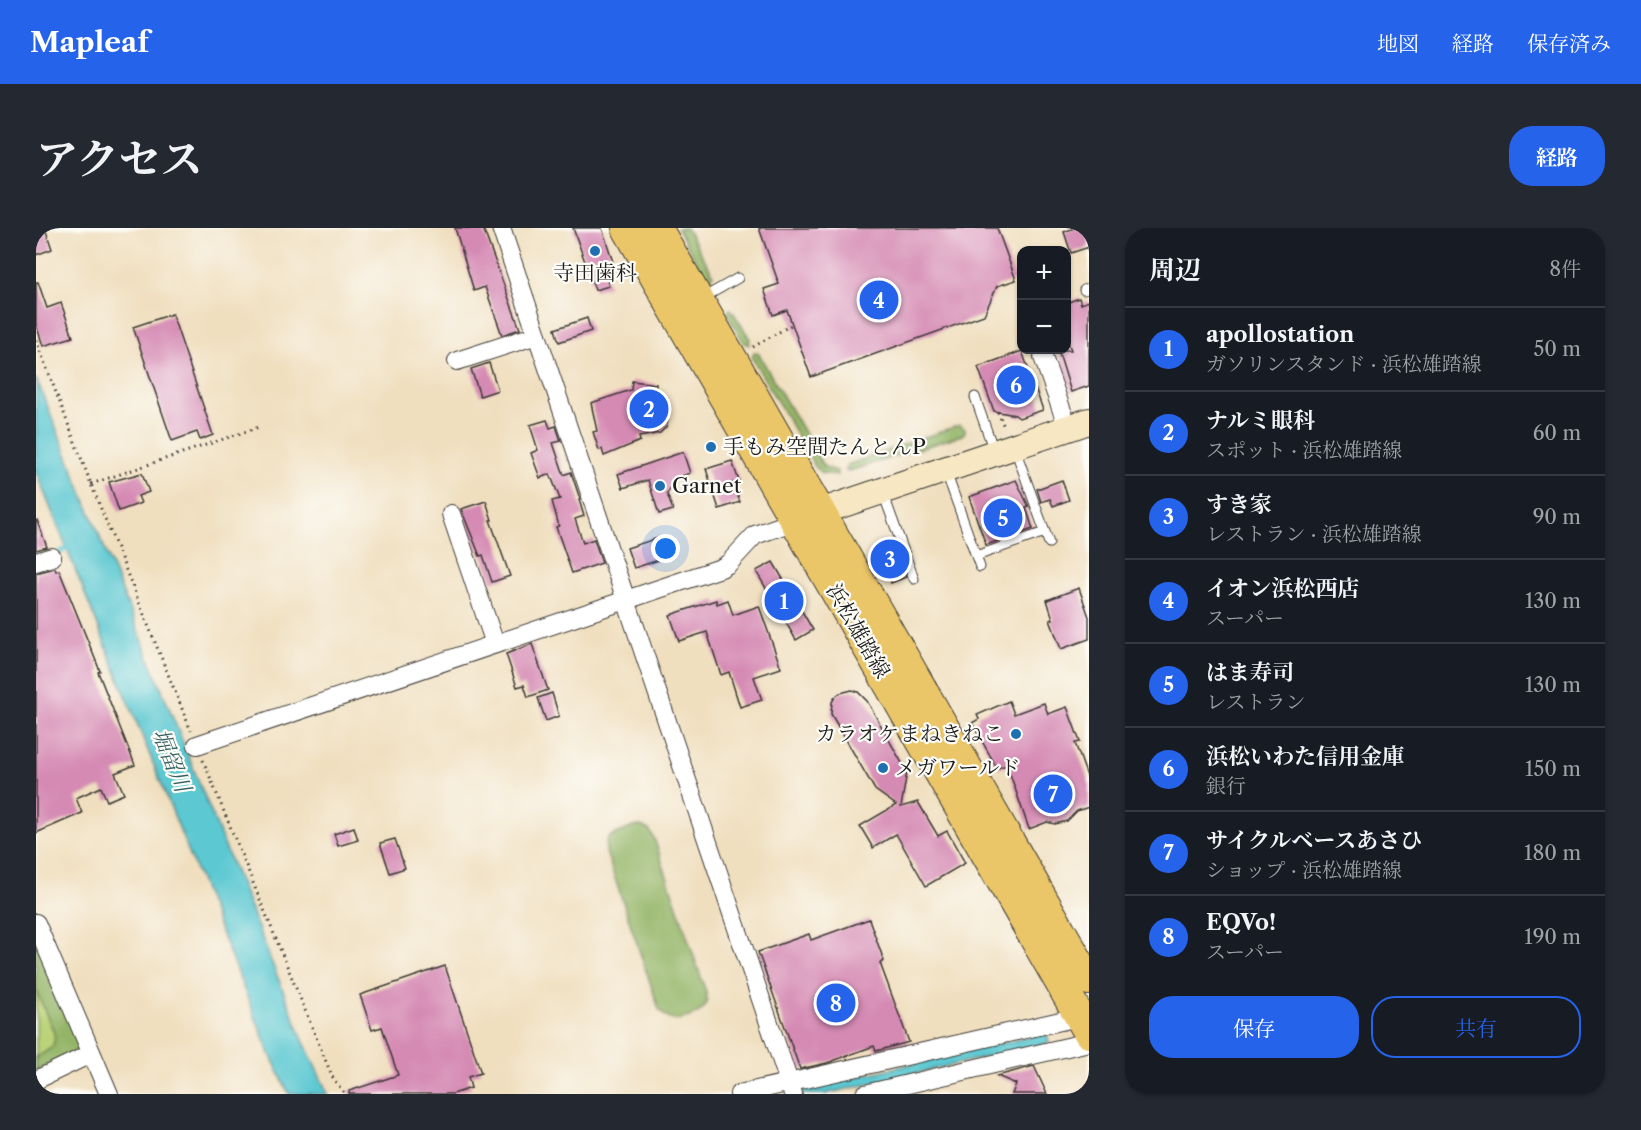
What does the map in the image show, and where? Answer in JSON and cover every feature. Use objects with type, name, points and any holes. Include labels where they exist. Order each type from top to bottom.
[{"type":"main road","name":"浜松雄踏線","points":[[627,228],[808,516],[1089,980]]},
{"type":"main road","name":"浜松雄踏線","points":[[657,228],[699,300],[808,516],[1087,1027]]},
{"type":"street","points":[[501,228],[791,1088]]},
{"type":"street","points":[[457,361],[537,334]]},
{"type":"street","points":[[197,746],[721,568],[728,564],[755,536],[945,470],[1004,442],[1079,425],[1043,357]]},
{"type":"street","points":[[451,514],[495,644]]},
{"type":"street","points":[[36,923],[109,1094]]},
{"type":"street","points":[[739,1094],[791,1088],[1087,1027]]},
{"type":"street","points":[[865,1094],[1087,1027]]},
{"type":"street","points":[[36,1080],[82,1058]]},
{"type":"lane","points":[[699,300],[738,278]]},
{"type":"lane","points":[[975,398],[1004,442],[1049,543]]},
{"type":"lane","points":[[945,470],[980,567]]},
{"type":"lane","points":[[883,491],[914,579]]},
{"type":"lane","points":[[976,556],[1045,532]]},
{"type":"path","points":[[745,352],[793,324]]},
{"type":"path","points":[[36,340],[91,484],[327,1064],[334,1080],[345,1094]]},
{"type":"path","points":[[998,412],[1004,442]]},
{"type":"path","points":[[91,484],[259,427]]},
{"type":"green space","points":[[677,228],[686,228],[713,274],[712,279],[706,278]]},
{"type":"green space","points":[[731,309],[750,339],[749,345],[744,343],[728,315],[727,312]]},
{"type":"green space","points":[[754,352],[758,353],[824,467],[837,471],[837,475],[822,473],[816,468],[752,358]]},
{"type":"green space","points":[[959,425],[965,429],[962,435],[845,471],[847,465]]},
{"type":"green space","points":[[641,826],[649,830],[654,838],[706,992],[705,1006],[697,1013],[685,1018],[670,1019],[659,1009],[606,852],[609,837]]},
{"type":"green space","points":[[36,936],[80,1040],[36,1071]]},
{"type":"green space","points":[[36,936],[80,1040],[77,1051],[36,1071],[36,1057],[51,1048],[55,1038],[36,990]]},
{"type":"water","name":"堀留川","points":[[36,378],[303,1040],[328,1094],[289,1094],[270,1054],[36,472]]},
{"type":"water","points":[[1047,1033],[1049,1043],[825,1094],[804,1094],[802,1089]]},
{"type":"building","points":[[36,228],[45,228],[52,249],[36,255]]},
{"type":"building","points":[[455,228],[483,228],[520,329],[502,335],[485,287],[474,291]]},
{"type":"building","name":"寺田歯科","points":[[573,228],[602,228],[613,262],[602,266],[609,286],[595,290]]},
{"type":"building","points":[[759,228],[997,228],[1016,280],[997,286],[984,315],[811,377],[787,310],[773,315],[764,289],[779,284]]},
{"type":"building","points":[[1074,228],[1089,228],[1089,247],[1071,253],[1071,246],[1069,246],[1064,232]]},
{"type":"building","points":[[36,282],[38,282],[47,308],[61,303],[73,337],[43,346],[36,324]]},
{"type":"building","points":[[1079,298],[1081,304],[1089,301],[1089,386],[1071,392],[1059,354],[1071,354],[1071,301]]},
{"type":"building","points":[[172,314],[213,435],[200,440],[197,432],[172,441],[133,327]]},
{"type":"building","points":[[587,318],[591,331],[559,342],[555,329]]},
{"type":"building","points":[[1017,353],[1023,354],[1043,410],[1019,418],[1015,415],[994,411],[978,367]]},
{"type":"building","points":[[489,363],[498,390],[480,396],[471,369]]},
{"type":"building","points":[[632,381],[656,384],[655,398],[669,411],[667,426],[660,433],[639,437],[640,441],[604,456],[602,449],[599,450],[593,432],[597,431],[591,403],[631,390]]},
{"type":"building","points":[[547,420],[550,428],[556,426],[561,441],[553,443],[564,475],[571,472],[580,499],[584,516],[575,519],[583,543],[594,539],[602,563],[572,573],[556,527],[559,526],[552,501],[560,499],[550,474],[540,478],[531,453],[538,450],[530,425]]},
{"type":"building","name":"Garnet","points":[[683,452],[690,473],[676,478],[667,494],[673,510],[659,514],[648,480],[623,488],[618,474]]},
{"type":"building","points":[[732,461],[739,481],[733,483],[740,502],[719,509],[706,469]]},
{"type":"building","points":[[142,473],[149,492],[138,496],[141,503],[119,511],[109,482]]},
{"type":"building","points":[[1016,480],[1029,507],[1026,508],[1033,529],[986,545],[969,497]]},
{"type":"building","points":[[1062,480],[1069,500],[1053,506],[1050,499],[1041,502],[1037,489]]},
{"type":"building","points":[[486,501],[492,520],[490,520],[510,576],[492,582],[483,555],[480,556],[461,509]]},
{"type":"building","points":[[36,521],[47,547],[36,550]]},
{"type":"building","points":[[661,537],[668,557],[634,568],[627,548]]},
{"type":"building","points":[[893,541],[906,577],[891,583],[875,548]]},
{"type":"building","points":[[773,562],[813,630],[796,640],[756,571]]},
{"type":"building","points":[[55,568],[56,571],[59,570],[135,765],[115,773],[124,794],[107,801],[101,787],[76,798],[82,813],[36,833],[36,573]]},
{"type":"building","points":[[1079,588],[1089,617],[1089,639],[1061,649],[1050,620],[1053,619],[1047,600]]},
{"type":"building","points":[[716,600],[717,604],[728,600],[733,615],[759,606],[781,668],[754,677],[762,700],[740,707],[729,672],[721,675],[707,632],[679,641],[670,615]]},
{"type":"building","points":[[532,644],[548,690],[528,697],[524,685],[517,687],[506,654]]},
{"type":"building","points":[[852,690],[858,692],[867,701],[907,772],[901,807],[918,802],[938,836],[947,831],[965,863],[926,886],[896,834],[873,848],[860,826],[896,805],[875,790],[831,714],[835,697]]},
{"type":"building","points":[[552,693],[559,716],[546,721],[538,698]]},
{"type":"building","points":[[1009,701],[1014,714],[1044,703],[1048,714],[1067,707],[1080,742],[1075,743],[1089,782],[1089,807],[1077,811],[1067,821],[1055,824],[1047,822],[1029,829],[1007,765],[997,768],[972,723],[979,719],[977,715]]},
{"type":"building","points":[[354,827],[358,840],[338,846],[334,834]]},
{"type":"building","points":[[395,839],[405,868],[390,873],[380,843]]},
{"type":"building","points":[[869,919],[884,961],[880,963],[909,1042],[876,1051],[874,1046],[827,1063],[800,1069],[758,952],[809,934],[811,940]]},
{"type":"building","points":[[445,966],[481,1073],[468,1077],[471,1088],[453,1094],[349,1094],[349,1091],[398,1075],[382,1027],[372,1030],[360,995]]},
{"type":"building","points":[[1034,1066],[1047,1094],[1012,1094],[1016,1084],[997,1076]]},
{"type":"waterway","points":[[60,552],[72,547]]},
{"type":"place","name":"寺田歯科","points":[[595,251]]},
{"type":"place","name":"イオン浜松西店","points":[[879,300]]},
{"type":"place","name":"浜松いわた信用金庫","points":[[1016,385]]},
{"type":"place","name":"ナルミ眼科","points":[[649,409]]},
{"type":"place","name":"手もみ空間たんとんP","points":[[711,447]]},
{"type":"place","name":"Garnet","points":[[660,486]]},
{"type":"place","name":"はま寿司","points":[[1003,518]]},
{"type":"place","name":"すき家","points":[[890,559]]},
{"type":"place","name":"apollostation","points":[[784,601]]},
{"type":"place","name":"カラオケまねきねこ","points":[[1016,734]]},
{"type":"place","name":"メガワールド","points":[[883,768]]},
{"type":"place","name":"サイクルベースあさひ","points":[[1053,794]]},
{"type":"place","name":"EQVo!","points":[[836,1003]]}]
